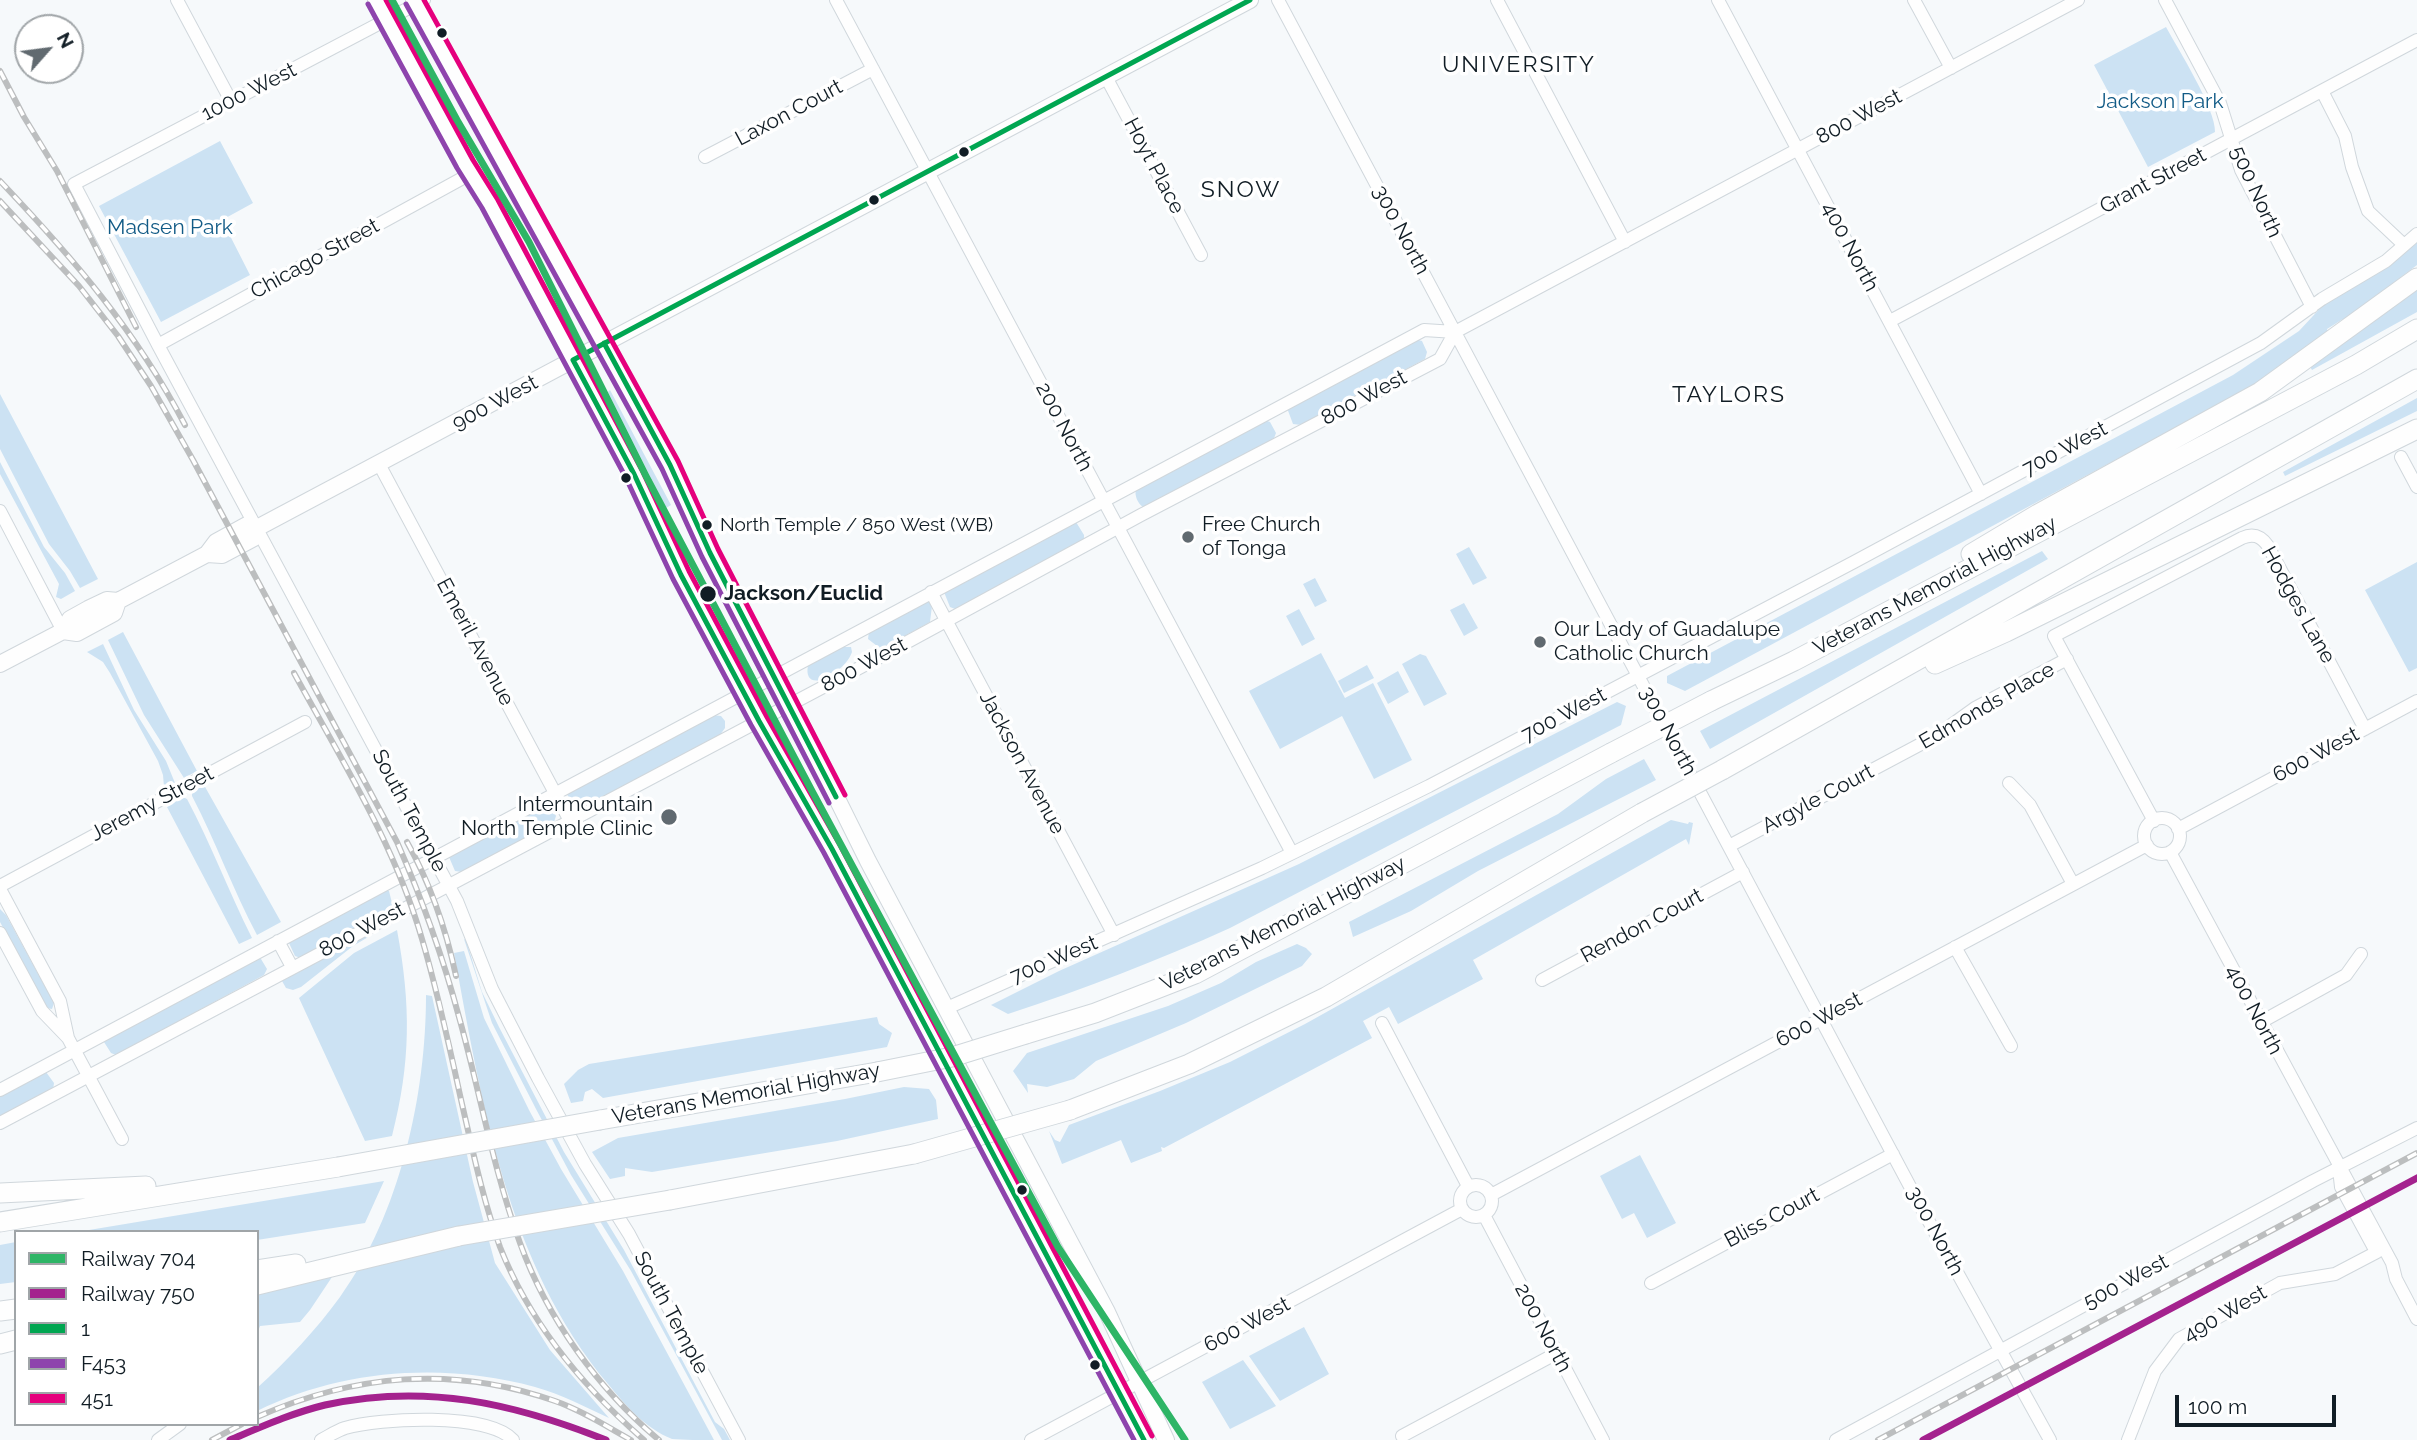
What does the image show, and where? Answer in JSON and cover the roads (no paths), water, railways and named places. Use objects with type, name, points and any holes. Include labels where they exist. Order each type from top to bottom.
[{"type":"highway","points":[[1794,661],[2038,513],[2260,393],[2417,278]]},
{"type":"highway","name":"Veterans Memorial Highway","points":[[0,1222],[338,1167],[877,1072],[952,1057],[1094,1013],[1195,974],[1611,753],[1794,661],[2356,365],[2417,329]]},
{"type":"highway","points":[[259,1284],[328,1263],[459,1236],[915,1154],[1070,1110],[1189,1064],[1326,997],[1642,813],[1816,718],[2417,379]]},
{"type":"highway","points":[[1816,718],[2006,632],[2417,429]]},
{"type":"highway","points":[[0,1193],[255,1180]]},
{"type":"highway","points":[[259,1270],[328,1263]]},
{"type":"main road","points":[[376,0],[634,474],[675,563],[744,694],[832,849],[1144,1440]]},
{"type":"main road","name":"900 West","points":[[0,664],[63,631],[77,633],[114,613],[118,601],[207,554],[222,555],[254,538],[257,528],[1250,0]]},
{"type":"main road","points":[[418,1],[502,162],[670,466],[710,553],[790,704],[868,862],[1107,1312],[1166,1440]]},
{"type":"street","points":[[177,0],[231,101]]},
{"type":"street","name":"200 North","points":[[836,0],[1292,853]]},
{"type":"street","name":"300 North","points":[[1278,0],[1893,1154],[2050,1440]]},
{"type":"street","points":[[1497,0],[1625,242]]},
{"type":"street","name":"400 North","points":[[1718,0],[1981,494]]},
{"type":"street","points":[[1914,0],[1951,68]]},
{"type":"street","name":"800 West","points":[[0,1090],[1424,330],[1455,332],[2078,0]]},
{"type":"street","name":"500 North","points":[[2165,0],[2216,96],[2245,178],[2312,307]]},
{"type":"street","name":"1000 West","points":[[74,184],[387,20],[418,1]]},
{"type":"street","name":"Grant Street","points":[[1890,321],[2417,40]]},
{"type":"street","name":"Laxon Court","points":[[705,157],[873,69]]},
{"type":"street","name":"Hoyt Place","points":[[1106,76],[1201,256]]},
{"type":"street","points":[[2322,91],[2345,136],[2352,167],[2368,211],[2403,244]]},
{"type":"street","name":"Chicago Street","points":[[158,345],[472,173]]},
{"type":"street","name":"South Temple","points":[[74,184],[448,884],[466,921],[492,989],[538,1078],[584,1164],[629,1234],[739,1440]]},
{"type":"street","name":"700 West","points":[[947,1008],[1292,853],[1429,786],[1639,676],[2261,343],[2312,307],[2386,261],[2417,234]]},
{"type":"street","name":"800 West","points":[[0,1123],[759,721],[1118,527],[1440,359],[1455,332]]},
{"type":"street","points":[[2401,457],[2417,487]]},
{"type":"street","name":"Emeril Avenue","points":[[379,464],[570,821]]},
{"type":"street","points":[[0,511],[63,631]]},
{"type":"street","name":"Hodges Lane","points":[[2067,659],[2054,636],[2242,538],[2259,537],[2268,546],[2365,729]]},
{"type":"street","name":"Jackson Avenue","points":[[931,592],[1114,935]]},
{"type":"street","points":[[2067,659],[2154,821]]},
{"type":"street","name":"Edmonds Place","points":[[1906,752],[1942,732],[1975,708],[2067,659]]},
{"type":"street","name":"600 West","points":[[2178,829],[2417,701]]},
{"type":"street","name":"Jeremy Street","points":[[0,887],[305,722]]},
{"type":"street","name":"Argyle Court","points":[[1729,846],[1906,752]]},
{"type":"street","points":[[2010,783],[2030,806],[2073,884]]},
{"type":"street","points":[[2167,820],[2178,829],[2178,842],[2170,852],[2157,853],[2147,845],[2145,831],[2154,821],[2167,820]]},
{"type":"street","name":"600 West","points":[[1491,1195],[2147,845]]},
{"type":"street","name":"400 North","points":[[2170,852],[2392,1263],[2396,1279],[2417,1319]]},
{"type":"street","name":"Rendon Court","points":[[1542,980],[1743,872]]},
{"type":"street","points":[[0,887],[60,1001],[68,1038],[122,1139]]},
{"type":"street","points":[[0,933],[42,1011],[68,1038]]},
{"type":"street","points":[[278,941],[292,967]]},
{"type":"street","points":[[1955,947],[2011,1046]]},
{"type":"street","points":[[2260,1022],[2346,975],[2361,954]]},
{"type":"street","points":[[1382,1023],[1468,1186]]},
{"type":"street","name":"500 West","points":[[1836,1440],[2338,1167],[2417,1128]]},
{"type":"street","name":"Bliss Court","points":[[1651,1283],[1893,1154]]},
{"type":"street","name":"400 North","points":[[2338,1167],[2341,1187],[2376,1252],[2396,1279]]},
{"type":"street","points":[[1468,1186],[1483,1186],[1491,1195],[1490,1209],[1484,1215],[1470,1216],[1462,1209],[1460,1197],[1468,1186]]},
{"type":"street","name":"600 West","points":[[1031,1440],[1462,1209]]},
{"type":"street","name":"200 North","points":[[1484,1215],[1603,1440]]},
{"type":"street","name":"490 West","points":[[2128,1440],[2155,1371],[2179,1339],[2273,1286],[2292,1280],[2335,1274],[2376,1252]]},
{"type":"street","name":"300 North","points":[[1999,1350],[2043,1440]]},
{"type":"street","points":[[1402,1436],[1557,1353]]},
{"type":"street","points":[[321,1440],[345,1428],[363,1424],[432,1420],[494,1427],[513,1440]]},
{"type":"street","points":[[159,1440],[177,1426]]},
{"type":"railway","points":[[0,71],[57,171],[136,327]]},
{"type":"railway","points":[[0,181],[78,267],[124,327],[146,358],[185,425]]},
{"type":"railway","points":[[0,201],[79,286],[118,336],[151,386],[397,842],[446,972],[502,1187],[531,1271],[560,1325],[595,1375],[659,1440]]},
{"type":"railway","points":[[294,673],[366,803],[411,904],[439,1000],[483,1194],[512,1275],[560,1352],[600,1398],[644,1440]]},
{"type":"railway","points":[[407,842],[437,908],[456,976]]},
{"type":"railway","points":[[1878,1440],[2417,1153]]},
{"type":"railway","points":[[259,1416],[331,1391],[404,1379],[442,1379],[479,1382],[555,1401],[631,1440]]},
{"type":"railway","points":[[212,1440],[238,1426]]},
{"type":"rail line","name":"704","points":[[392,0],[457,120],[529,242],[646,476],[813,793],[1058,1247],[1185,1440]]},
{"type":"rail line","name":"750","points":[[1923,1440],[2417,1178]]},
{"type":"rail line","name":"750","points":[[230,1440],[289,1416],[325,1405],[398,1396],[468,1400],[503,1407],[606,1440]]},
{"type":"place","name":"North Temple / 850 West (WB)","points":[[707,525]]},
{"type":"place","name":"Free Church of Tonga","points":[[1188,537]]},
{"type":"place","name":"Jackson/Euclid","points":[[708,594]]},
{"type":"place","name":"Our Lady of Guadalupe Catholic Church","points":[[1540,642]]},
{"type":"place","name":"Intermountain North Temple Clinic","points":[[669,817]]},
{"type":"district","name":"UNIVERSITY","points":[[1519,65]]},
{"type":"district","name":"SNOW","points":[[1241,190]]},
{"type":"district","name":"TAYLORS","points":[[1729,395]]},
{"type":"park label","name":"Jackson Park","points":[[2160,102]]},
{"type":"park label","name":"Madsen Park","points":[[170,228]]}]
